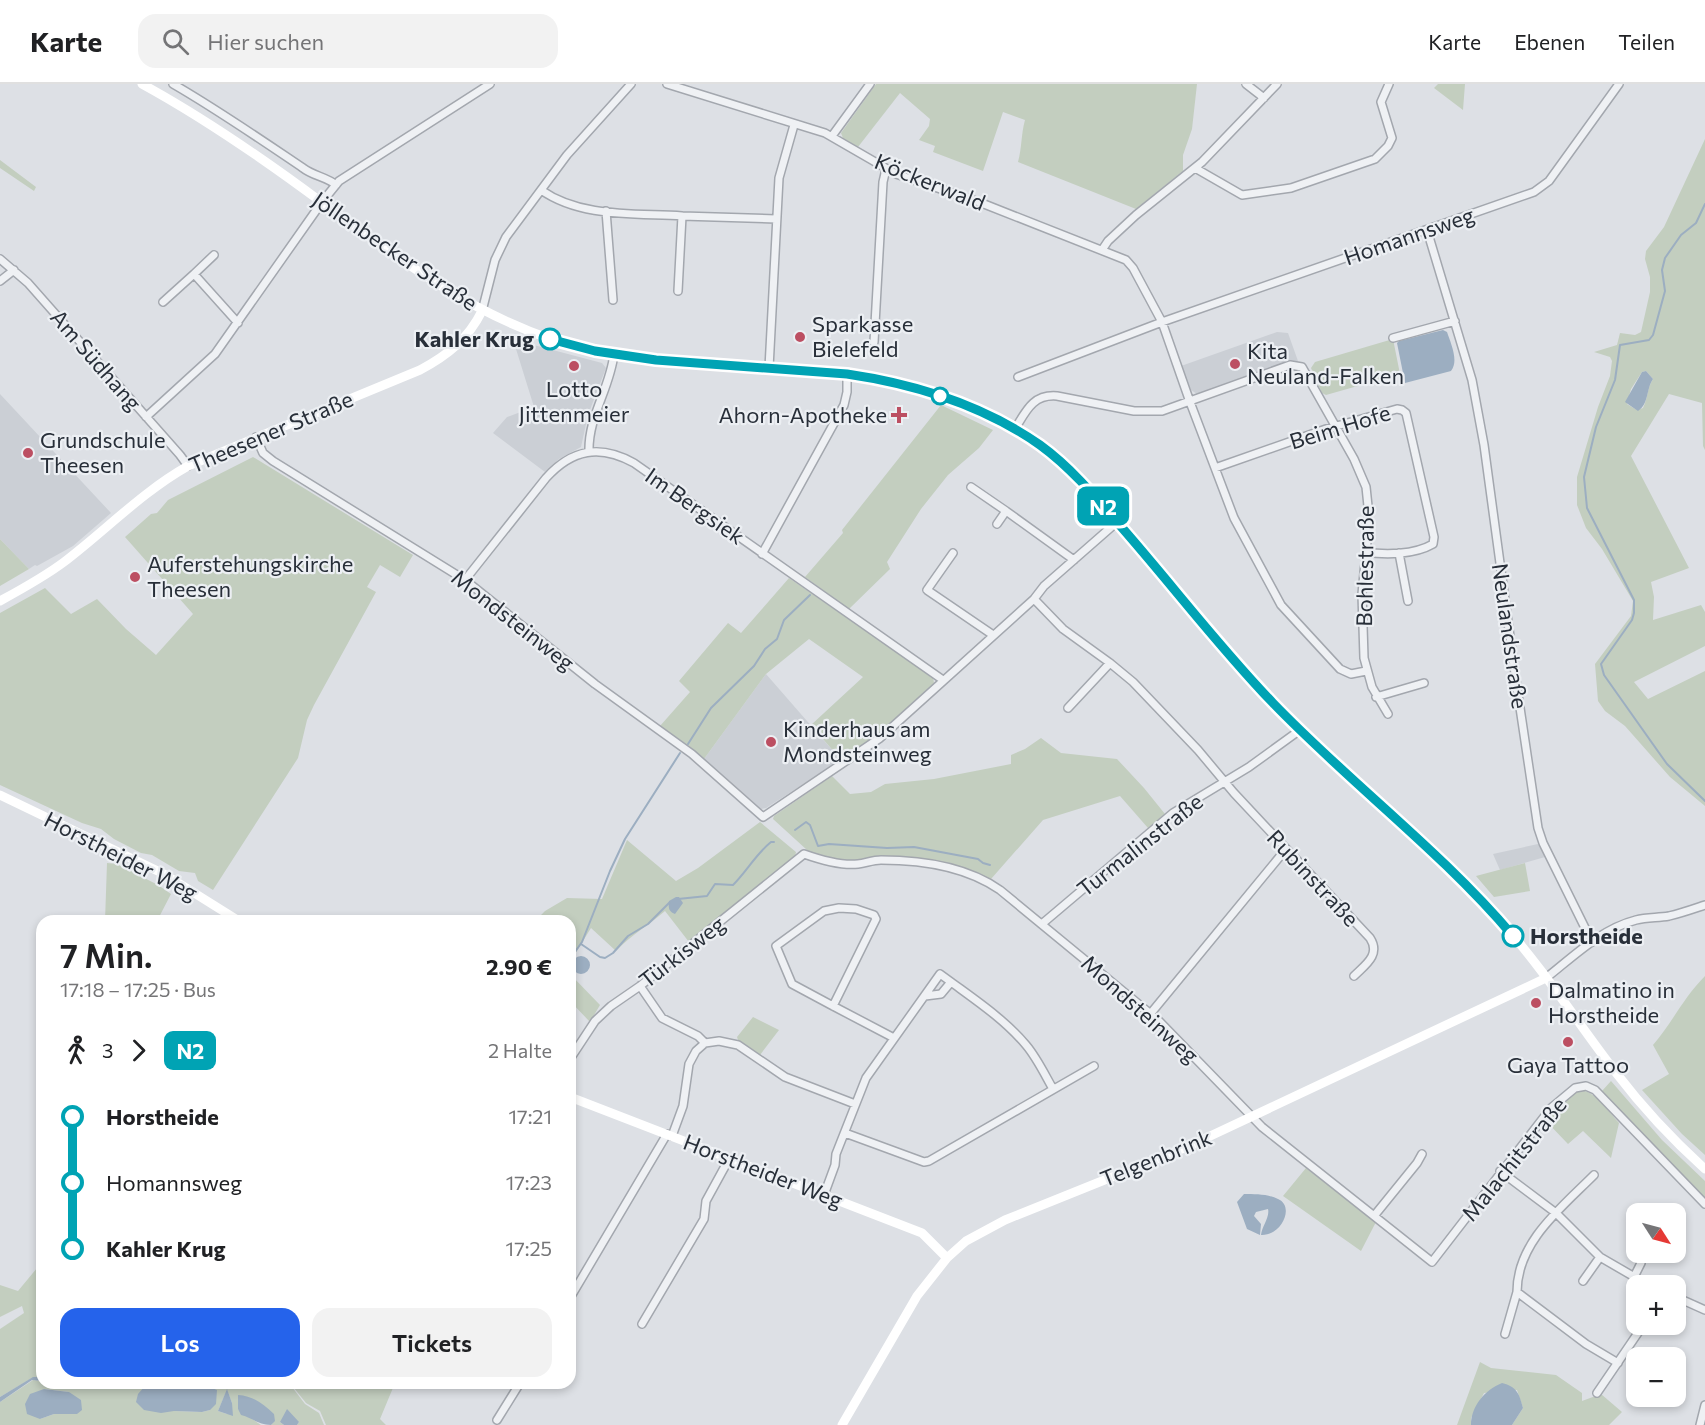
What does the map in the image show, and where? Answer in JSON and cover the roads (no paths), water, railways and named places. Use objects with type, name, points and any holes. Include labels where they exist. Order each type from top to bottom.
[{"type":"street","name":"Jöllenbecker Straße","points":[[142,84],[234,139],[438,286],[482,311],[527,331],[564,344],[614,354],[675,362],[847,374],[888,381],[939,396],[987,414],[1015,429],[1052,455],[1117,522],[1226,651],[1300,730],[1462,882],[1504,925],[1634,1096],[1705,1169]]},
{"type":"street","points":[[173,84],[242,126],[309,173],[336,185]]},
{"type":"street","points":[[146,417],[215,354],[336,185],[490,84]]},
{"type":"street","points":[[482,311],[499,250],[575,146],[631,84]]},
{"type":"street","name":"Köckerwald","points":[[667,84],[832,136],[886,169],[1102,250],[1129,263],[1162,322],[1234,518],[1276,597],[1287,612],[1345,673],[1366,671]]},
{"type":"street","points":[[832,136],[870,84]]},
{"type":"street","points":[[1246,84],[1264,98]]},
{"type":"street","points":[[1102,250],[1136,215],[1195,168],[1277,84]]},
{"type":"street","points":[[1195,168],[1242,195],[1291,188],[1375,159],[1389,146],[1392,138],[1381,102],[1389,84]]},
{"type":"street","name":"Homannsweg","points":[[1018,377],[1162,322],[1543,188],[1619,84]]},
{"type":"street","points":[[769,368],[780,174],[794,124]]},
{"type":"street","points":[[874,342],[883,182],[886,169]]},
{"type":"street","points":[[541,190],[562,202],[606,211],[776,219]]},
{"type":"street","points":[[606,211],[613,300]]},
{"type":"street","points":[[678,291],[682,216]]},
{"type":"street","name":"Neulandstraße","points":[[1427,230],[1472,380],[1484,445],[1514,672],[1538,828],[1543,843],[1592,942]]},
{"type":"street","points":[[163,302],[214,255]]},
{"type":"street","name":"Am Südhang","points":[[0,260],[28,283],[188,466]]},
{"type":"street","points":[[0,281],[14,270]]},
{"type":"street","points":[[195,274],[238,322]]},
{"type":"street","name":"Theesener Straße","points":[[0,600],[62,564],[147,492],[188,466],[440,360],[464,339],[474,327],[482,311]]},
{"type":"street","points":[[1393,338],[1455,321]]},
{"type":"street","points":[[465,580],[554,470],[571,457],[589,452],[591,422],[611,372],[614,354]]},
{"type":"street","name":"Bohlestraße","points":[[1015,429],[1031,404],[1044,396],[1057,396],[1146,412],[1162,411],[1290,365],[1297,365],[1307,373],[1314,391],[1354,459],[1366,487],[1368,506],[1362,594],[1366,671],[1376,697],[1388,714]]},
{"type":"street","points":[[762,554],[844,405],[847,374]]},
{"type":"street","name":"Beim Hofe","points":[[1215,468],[1397,409],[1406,413],[1434,537],[1433,544],[1426,548],[1399,553],[1365,552]]},
{"type":"street","name":"Mondsteinweg","points":[[256,437],[264,453],[273,461],[465,580],[595,684],[692,754],[763,817],[880,738],[943,680]]},
{"type":"street","name":"Im Bergsiek","points":[[589,452],[613,453],[634,463],[943,680]]},
{"type":"street","points":[[971,487],[1074,560]]},
{"type":"street","points":[[997,524],[1006,511]]},
{"type":"street","points":[[943,680],[1117,522]]},
{"type":"street","points":[[953,553],[927,590],[993,635]]},
{"type":"street","points":[[1399,553],[1408,601]]},
{"type":"street","name":"Rubinstraße","points":[[1034,599],[1063,629],[1133,682],[1373,943],[1374,952],[1371,959],[1354,976]]},
{"type":"street","points":[[1068,708],[1110,663]]},
{"type":"street","points":[[1376,697],[1424,683]]},
{"type":"street","name":"Turmalinstraße","points":[[1043,923],[1157,826],[1300,730]]},
{"type":"street","name":"Horstheider Weg","points":[[0,795],[164,874],[229,915]]},
{"type":"street","points":[[1151,1013],[1286,849]]},
{"type":"street","name":"Mondsteinweg","points":[[804,854],[843,864],[879,860],[906,861],[951,869],[988,882],[1043,923],[1151,1013],[1262,1126],[1432,1262]]},
{"type":"street","name":"Türkisweg","points":[[576,1051],[604,1011],[640,986],[804,854]]},
{"type":"street","points":[[1546,978],[1606,932],[1638,919],[1668,916],[1705,904]]},
{"type":"street","points":[[833,1006],[876,921],[874,915],[856,909],[839,908],[824,911],[776,946],[792,984],[833,1006],[894,1038]]},
{"type":"street","points":[[824,1196],[844,1133],[870,1071],[940,974],[987,1009],[1018,1036],[1030,1050],[1053,1089]]},
{"type":"street","name":"Telgenbrink","points":[[842,1425],[917,1296],[947,1258],[966,1241],[1005,1220],[1190,1146],[1546,978]]},
{"type":"street","points":[[925,996],[941,994],[951,982]]},
{"type":"street","points":[[640,986],[662,1018],[698,1036],[705,1043]]},
{"type":"street","points":[[576,1288],[669,1135],[683,1106],[689,1064],[696,1051],[705,1043],[725,1042],[738,1045],[785,1077],[855,1104]]},
{"type":"street","points":[[844,1133],[924,1162],[929,1161],[1094,1066]]},
{"type":"street","name":"Malachitstraße","points":[[1432,1262],[1500,1171],[1551,1108],[1575,1088],[1586,1086],[1595,1090],[1705,1204]]},
{"type":"street","name":"Horstheider Weg","points":[[576,1099],[922,1233],[947,1258]]},
{"type":"street","points":[[1374,1216],[1422,1154]]},
{"type":"street","points":[[642,1324],[704,1219],[706,1201],[729,1159]]},
{"type":"street","points":[[1500,1171],[1556,1213],[1600,1257],[1631,1275]]},
{"type":"street","points":[[1505,1334],[1523,1260],[1536,1238],[1556,1213],[1594,1175]]},
{"type":"street","points":[[1583,1281],[1600,1257]]},
{"type":"street","points":[[1517,1292],[1586,1344],[1618,1363]]},
{"type":"street","points":[[1686,1301],[1705,1310]]},
{"type":"street","points":[[1597,1393],[1637,1335]]},
{"type":"street","points":[[497,1420],[516,1389]]},
{"type":"street","points":[[1700,1425],[1705,1405]]},
{"type":"water","points":[[1443,330],[1447,332],[1453,352],[1454,362],[1451,371],[1405,383],[1397,343]]},
{"type":"water","points":[[1646,371],[1653,379],[1646,400],[1638,411],[1625,402],[1642,372]]},
{"type":"water","points":[[679,897],[683,903],[675,914],[670,911],[669,901]]},
{"type":"water","points":[[581,956],[589,962],[587,971],[581,974],[576,972],[576,958]]},
{"type":"water","points":[[1244,1194],[1270,1196],[1283,1203],[1286,1214],[1275,1231],[1261,1235],[1268,1209],[1256,1212],[1254,1216],[1261,1224],[1260,1235],[1247,1229],[1237,1202]]},
{"type":"water","points":[[36,1377],[36,1380],[32,1380],[0,1402],[0,1397]]},
{"type":"water","points":[[1502,1383],[1517,1391],[1523,1408],[1512,1425],[1471,1425],[1476,1405],[1485,1394]]},
{"type":"water","points":[[44,1389],[69,1392],[81,1400],[82,1410],[77,1414],[54,1414],[40,1419],[27,1414],[25,1404],[30,1394]]},
{"type":"water","points":[[142,1389],[217,1390],[216,1404],[210,1410],[202,1412],[161,1413],[144,1410],[136,1402]]},
{"type":"water","points":[[227,1389],[232,1403],[233,1416],[218,1411]]},
{"type":"water","points":[[238,1395],[249,1397],[262,1404],[274,1414],[275,1421],[271,1425],[266,1425],[241,1415],[238,1409]]},
{"type":"water","points":[[287,1409],[299,1422],[297,1425],[284,1425],[280,1422]]},
{"type":"waterway","points":[[1705,204],[1696,223],[1681,235],[1665,258],[1662,270],[1665,291],[1653,335],[1649,340],[1620,345],[1615,380],[1596,427],[1584,477],[1587,508],[1634,600],[1632,620],[1601,664],[1604,675],[1667,764],[1705,801]]},
{"type":"waterway","points":[[688,744],[711,708],[754,666],[765,649],[777,639],[784,620],[810,595]]},
{"type":"waterway","points":[[576,950],[582,942],[625,839],[680,753]]},
{"type":"waterway","points":[[795,830],[806,822],[810,825],[818,846],[829,844],[887,848],[914,847],[978,859],[990,865]]},
{"type":"waterway","points":[[678,899],[707,896],[715,884],[733,885],[761,852],[771,842],[774,842]]},
{"type":"waterway","points":[[581,944],[605,958],[613,953],[628,936],[648,924],[670,902]]},
{"type":"place","name":"Sparkasse Bielefeld","points":[[800,337]]},
{"type":"place","name":"Kahler Krug","points":[[550,339]]},
{"type":"place","name":"Kita Neuland-Falken","points":[[1235,364]]},
{"type":"place","name":"Lotto Jittenmeier","points":[[574,366]]},
{"type":"place","name":"Ahorn-Apotheke","points":[[899,415]]},
{"type":"place","name":"Grundschule Theesen","points":[[28,453]]},
{"type":"place","name":"Auferstehungskirche Theesen","points":[[135,577]]},
{"type":"place","name":"Kinderhaus am Mondsteinweg","points":[[771,742]]},
{"type":"place","name":"Horstheide","points":[[1513,936]]},
{"type":"place","name":"Dalmatino in Horstheide","points":[[1536,1003]]},
{"type":"place","name":"Gaya Tattoo","points":[[1568,1042]]}]
